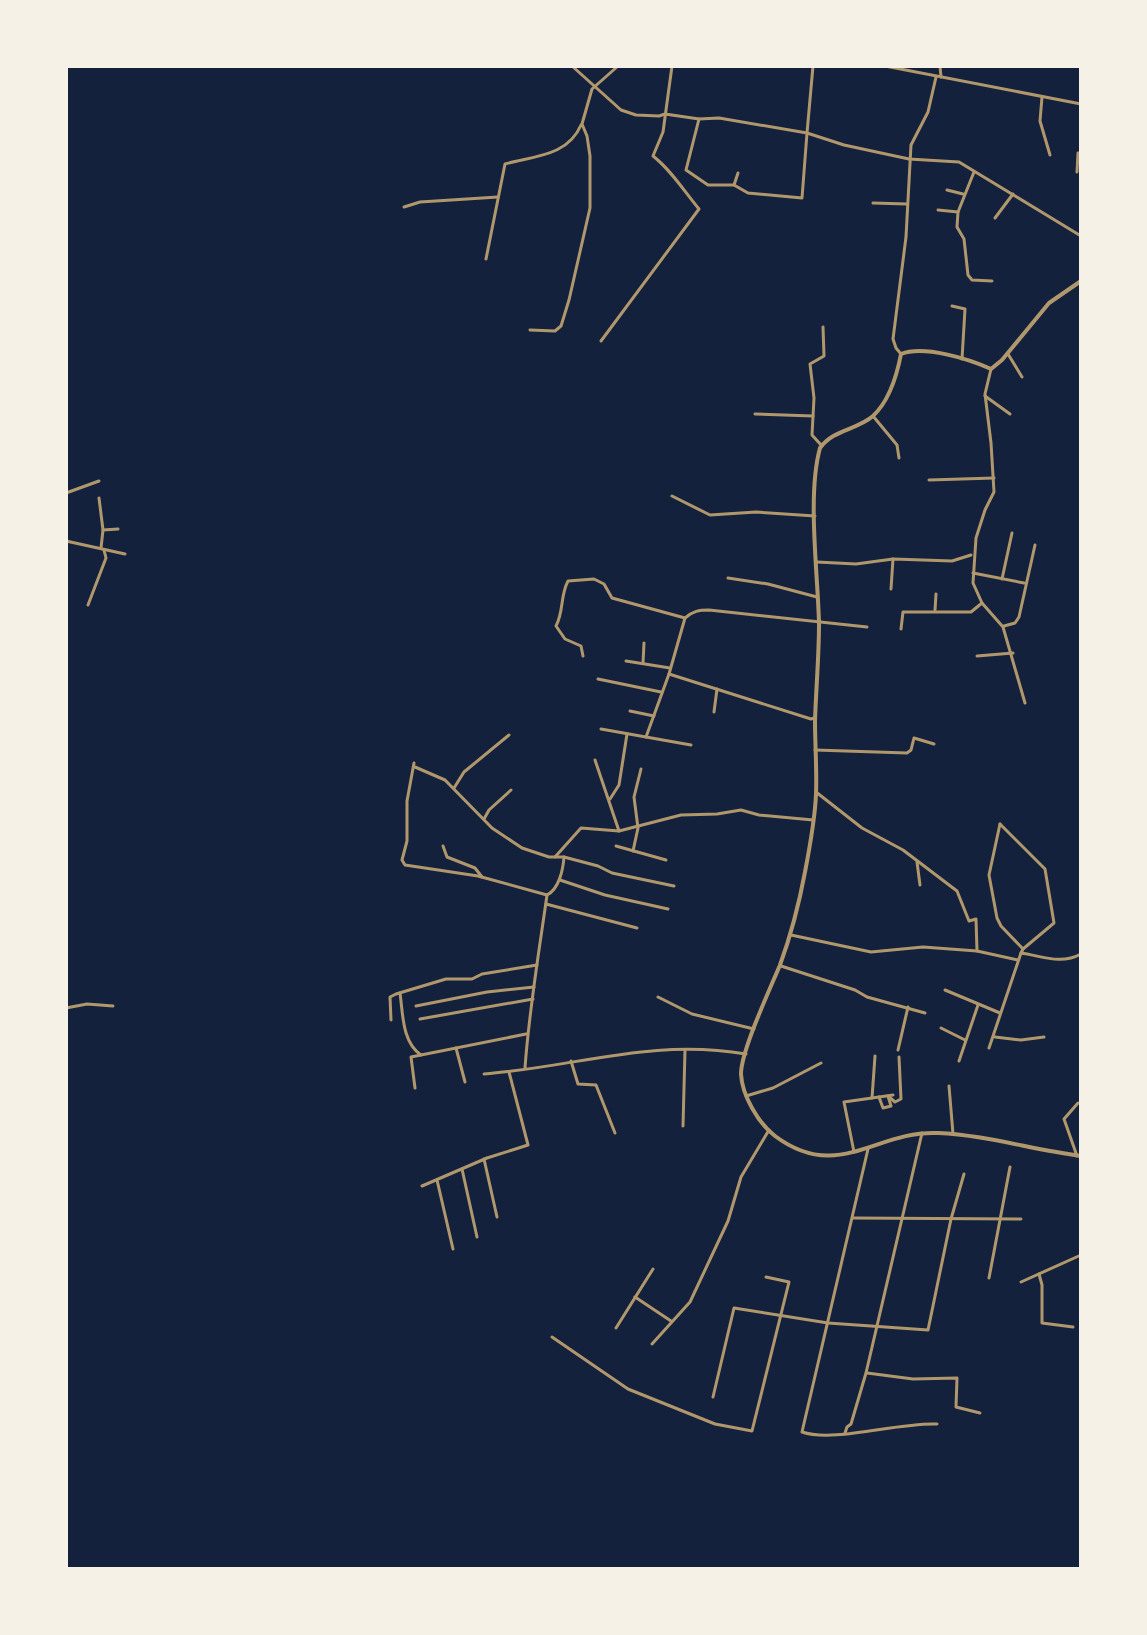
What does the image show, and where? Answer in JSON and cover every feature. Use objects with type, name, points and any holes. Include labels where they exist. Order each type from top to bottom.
[{"type":"street","points":[[572,66],[621,110],[651,116],[665,114],[699,119],[719,118],[807,133],[844,145],[909,159],[959,162],[1081,236]]},
{"type":"street","points":[[486,259],[505,164],[562,149],[571,143],[582,124],[594,86],[618,66]]},
{"type":"street","points":[[601,341],[699,209],[667,167],[653,156],[663,132],[672,66]]},
{"type":"street","points":[[699,119],[686,170],[708,185],[734,185],[748,193],[802,198],[813,66]]},
{"type":"street","points":[[885,66],[1081,104]]},
{"type":"street","points":[[940,66],[928,112],[911,145],[903,266],[893,339],[901,354],[891,391],[873,416],[836,433],[822,446],[818,457],[819,623],[813,820],[791,935],[754,1029],[741,1072],[746,1096],[769,1130],[778,1138],[812,1154],[836,1156],[854,1153],[922,1133],[1004,1141],[1079,1156]]},
{"type":"street","points":[[1042,97],[1040,121],[1050,155]]},
{"type":"street","points":[[530,330],[555,331],[561,326],[569,300],[590,208],[590,156],[582,124]]},
{"type":"street","points":[[1077,172],[1078,153],[1081,153]]},
{"type":"street","points":[[974,172],[958,212],[957,227],[964,239],[968,275],[972,280],[992,281]]},
{"type":"street","points":[[734,185],[738,173]]},
{"type":"street","points":[[947,190],[965,195]]},
{"type":"street","points":[[995,218],[1013,194]]},
{"type":"street","points":[[404,207],[420,202],[498,197]]},
{"type":"street","points":[[873,203],[907,204]]},
{"type":"street","points":[[938,210],[958,212]]},
{"type":"street","points":[[1025,703],[1003,627],[982,603],[973,583],[973,554],[985,510],[994,492],[985,396],[991,369],[1008,354],[1049,303],[1081,281]]},
{"type":"street","points":[[952,306],[965,309],[962,359]]},
{"type":"street","points":[[822,446],[812,435],[810,364],[824,356],[823,327]]},
{"type":"street","points":[[901,354],[914,350],[962,359],[991,369]]},
{"type":"street","points":[[1008,354],[1022,377]]},
{"type":"street","points":[[985,396],[1010,414]]},
{"type":"street","points":[[755,414],[813,416]]},
{"type":"street","points":[[873,416],[897,445],[899,458]]},
{"type":"street","points":[[929,480],[994,478]]},
{"type":"street","points":[[66,493],[99,481]]},
{"type":"street","points":[[672,496],[710,515],[756,512],[816,516]]},
{"type":"street","points":[[88,605],[106,558],[99,498]]},
{"type":"street","points":[[103,530],[118,529]]},
{"type":"street","points":[[1002,579],[1012,533]]},
{"type":"street","points":[[66,541],[125,554]]},
{"type":"street","points":[[1003,627],[1015,623],[1019,617],[1035,545]]},
{"type":"street","points":[[817,562],[856,564],[893,559],[952,561],[973,554]]},
{"type":"street","points":[[891,589],[893,559]]},
{"type":"street","points":[[973,573],[1025,583]]},
{"type":"street","points":[[728,578],[768,584],[817,597]]},
{"type":"street","points":[[583,656],[581,646],[565,639],[556,626],[563,606],[562,592],[568,581],[594,579],[604,584],[612,598],[685,618]]},
{"type":"street","points":[[935,612],[936,594]]},
{"type":"street","points":[[901,629],[903,612],[971,612],[982,603]]},
{"type":"street","points":[[646,737],[685,618],[698,610],[867,627]]},
{"type":"street","points":[[643,664],[644,643]]},
{"type":"street","points":[[977,656],[1013,653]]},
{"type":"street","points":[[626,661],[671,668]]},
{"type":"street","points":[[669,674],[811,719],[815,717]]},
{"type":"street","points":[[598,679],[662,692]]},
{"type":"street","points":[[714,712],[717,689]]},
{"type":"street","points":[[630,711],[654,716]]},
{"type":"street","points":[[601,729],[691,745]]},
{"type":"street","points":[[610,799],[619,785],[627,734]]},
{"type":"street","points":[[454,788],[464,772],[509,735]]},
{"type":"street","points":[[815,750],[907,753],[914,738],[934,744]]},
{"type":"street","points":[[595,760],[619,831]]},
{"type":"street","points":[[564,857],[554,891],[547,895],[482,877],[403,863],[407,841],[407,801],[414,765],[445,780],[492,828],[522,848],[564,857],[612,873],[674,886]]},
{"type":"street","points":[[633,851],[637,826],[634,797],[641,769]]},
{"type":"street","points":[[484,819],[489,810],[511,790]]},
{"type":"street","points":[[816,792],[862,828],[903,850],[957,891],[969,921],[976,919],[977,951]]},
{"type":"street","points":[[555,857],[581,828],[619,831],[681,815],[741,810],[759,815],[813,820]]},
{"type":"street","points":[[989,1048],[1022,951],[1054,923],[1045,869],[1000,824],[989,875],[1001,926],[1022,951],[1060,960],[1070,960],[1081,954]]},
{"type":"street","points":[[443,846],[447,857],[475,868],[482,877]]},
{"type":"street","points":[[616,846],[666,860]]},
{"type":"street","points":[[917,862],[920,885]]},
{"type":"street","points":[[558,880],[605,895],[668,909]]},
{"type":"street","points":[[525,1068],[537,945],[547,895]]},
{"type":"street","points":[[546,904],[637,928]]},
{"type":"street","points":[[791,935],[871,952],[923,947],[977,951],[1018,960]]},
{"type":"street","points":[[391,1020],[390,997],[400,993],[446,979],[472,979],[482,974],[537,965]]},
{"type":"street","points":[[780,965],[855,990],[867,997],[925,1013]]},
{"type":"street","points":[[416,1006],[535,986]]},
{"type":"street","points":[[945,990],[1000,1013]]},
{"type":"street","points":[[400,993],[405,1032],[421,1055]]},
{"type":"street","points":[[658,997],[692,1014],[754,1029]]},
{"type":"street","points":[[420,1019],[533,999]]},
{"type":"street","points":[[66,1008],[87,1004],[113,1006]]},
{"type":"street","points":[[959,1061],[978,1005]]},
{"type":"street","points":[[898,1050],[908,1007]]},
{"type":"street","points":[[941,1028],[965,1040]]},
{"type":"street","points":[[415,1088],[411,1057],[527,1034]]},
{"type":"street","points":[[995,1037],[1021,1040],[1044,1037]]},
{"type":"street","points":[[456,1048],[465,1082]]},
{"type":"street","points":[[484,1074],[646,1049],[712,1048],[746,1054]]},
{"type":"street","points":[[683,1126],[685,1049]]},
{"type":"street","points":[[872,1098],[875,1056]]},
{"type":"street","points":[[891,1096],[895,1102],[901,1099],[899,1057]]},
{"type":"street","points":[[571,1061],[578,1084],[596,1085],[615,1133]]},
{"type":"street","points":[[746,1096],[773,1088],[821,1063]]},
{"type":"street","points":[[422,1186],[484,1159],[528,1145],[509,1072]]},
{"type":"street","points":[[949,1086],[953,1134]]},
{"type":"street","points":[[879,1097],[883,1108],[891,1106],[891,1096]]},
{"type":"street","points":[[854,1153],[844,1102],[891,1096]]},
{"type":"street","points":[[1078,1103],[1064,1119],[1079,1156]]},
{"type":"street","points":[[652,1344],[690,1302],[728,1221],[741,1177],[769,1130]]},
{"type":"street","points":[[845,1433],[851,1424],[866,1373],[922,1133]]},
{"type":"street","points":[[868,1149],[802,1432],[811,1435],[845,1433],[914,1423],[937,1424]]},
{"type":"street","points":[[484,1159],[497,1217]]},
{"type":"street","points":[[989,1278],[1010,1167]]},
{"type":"street","points":[[462,1169],[477,1237]]},
{"type":"street","points":[[713,1397],[734,1308],[828,1323],[928,1330],[951,1219],[964,1174]]},
{"type":"street","points":[[437,1180],[453,1249]]},
{"type":"street","points":[[853,1218],[1021,1219]]},
{"type":"street","points":[[1021,1282],[1081,1255]]},
{"type":"street","points":[[616,1328],[653,1269]]},
{"type":"street","points":[[1039,1274],[1042,1323],[1073,1327]]},
{"type":"street","points":[[552,1337],[628,1389],[715,1424],[752,1431],[789,1282],[766,1277]]},
{"type":"street","points":[[635,1297],[671,1321]]},
{"type":"street","points":[[866,1373],[913,1379],[957,1378],[956,1407],[980,1413]]}]
